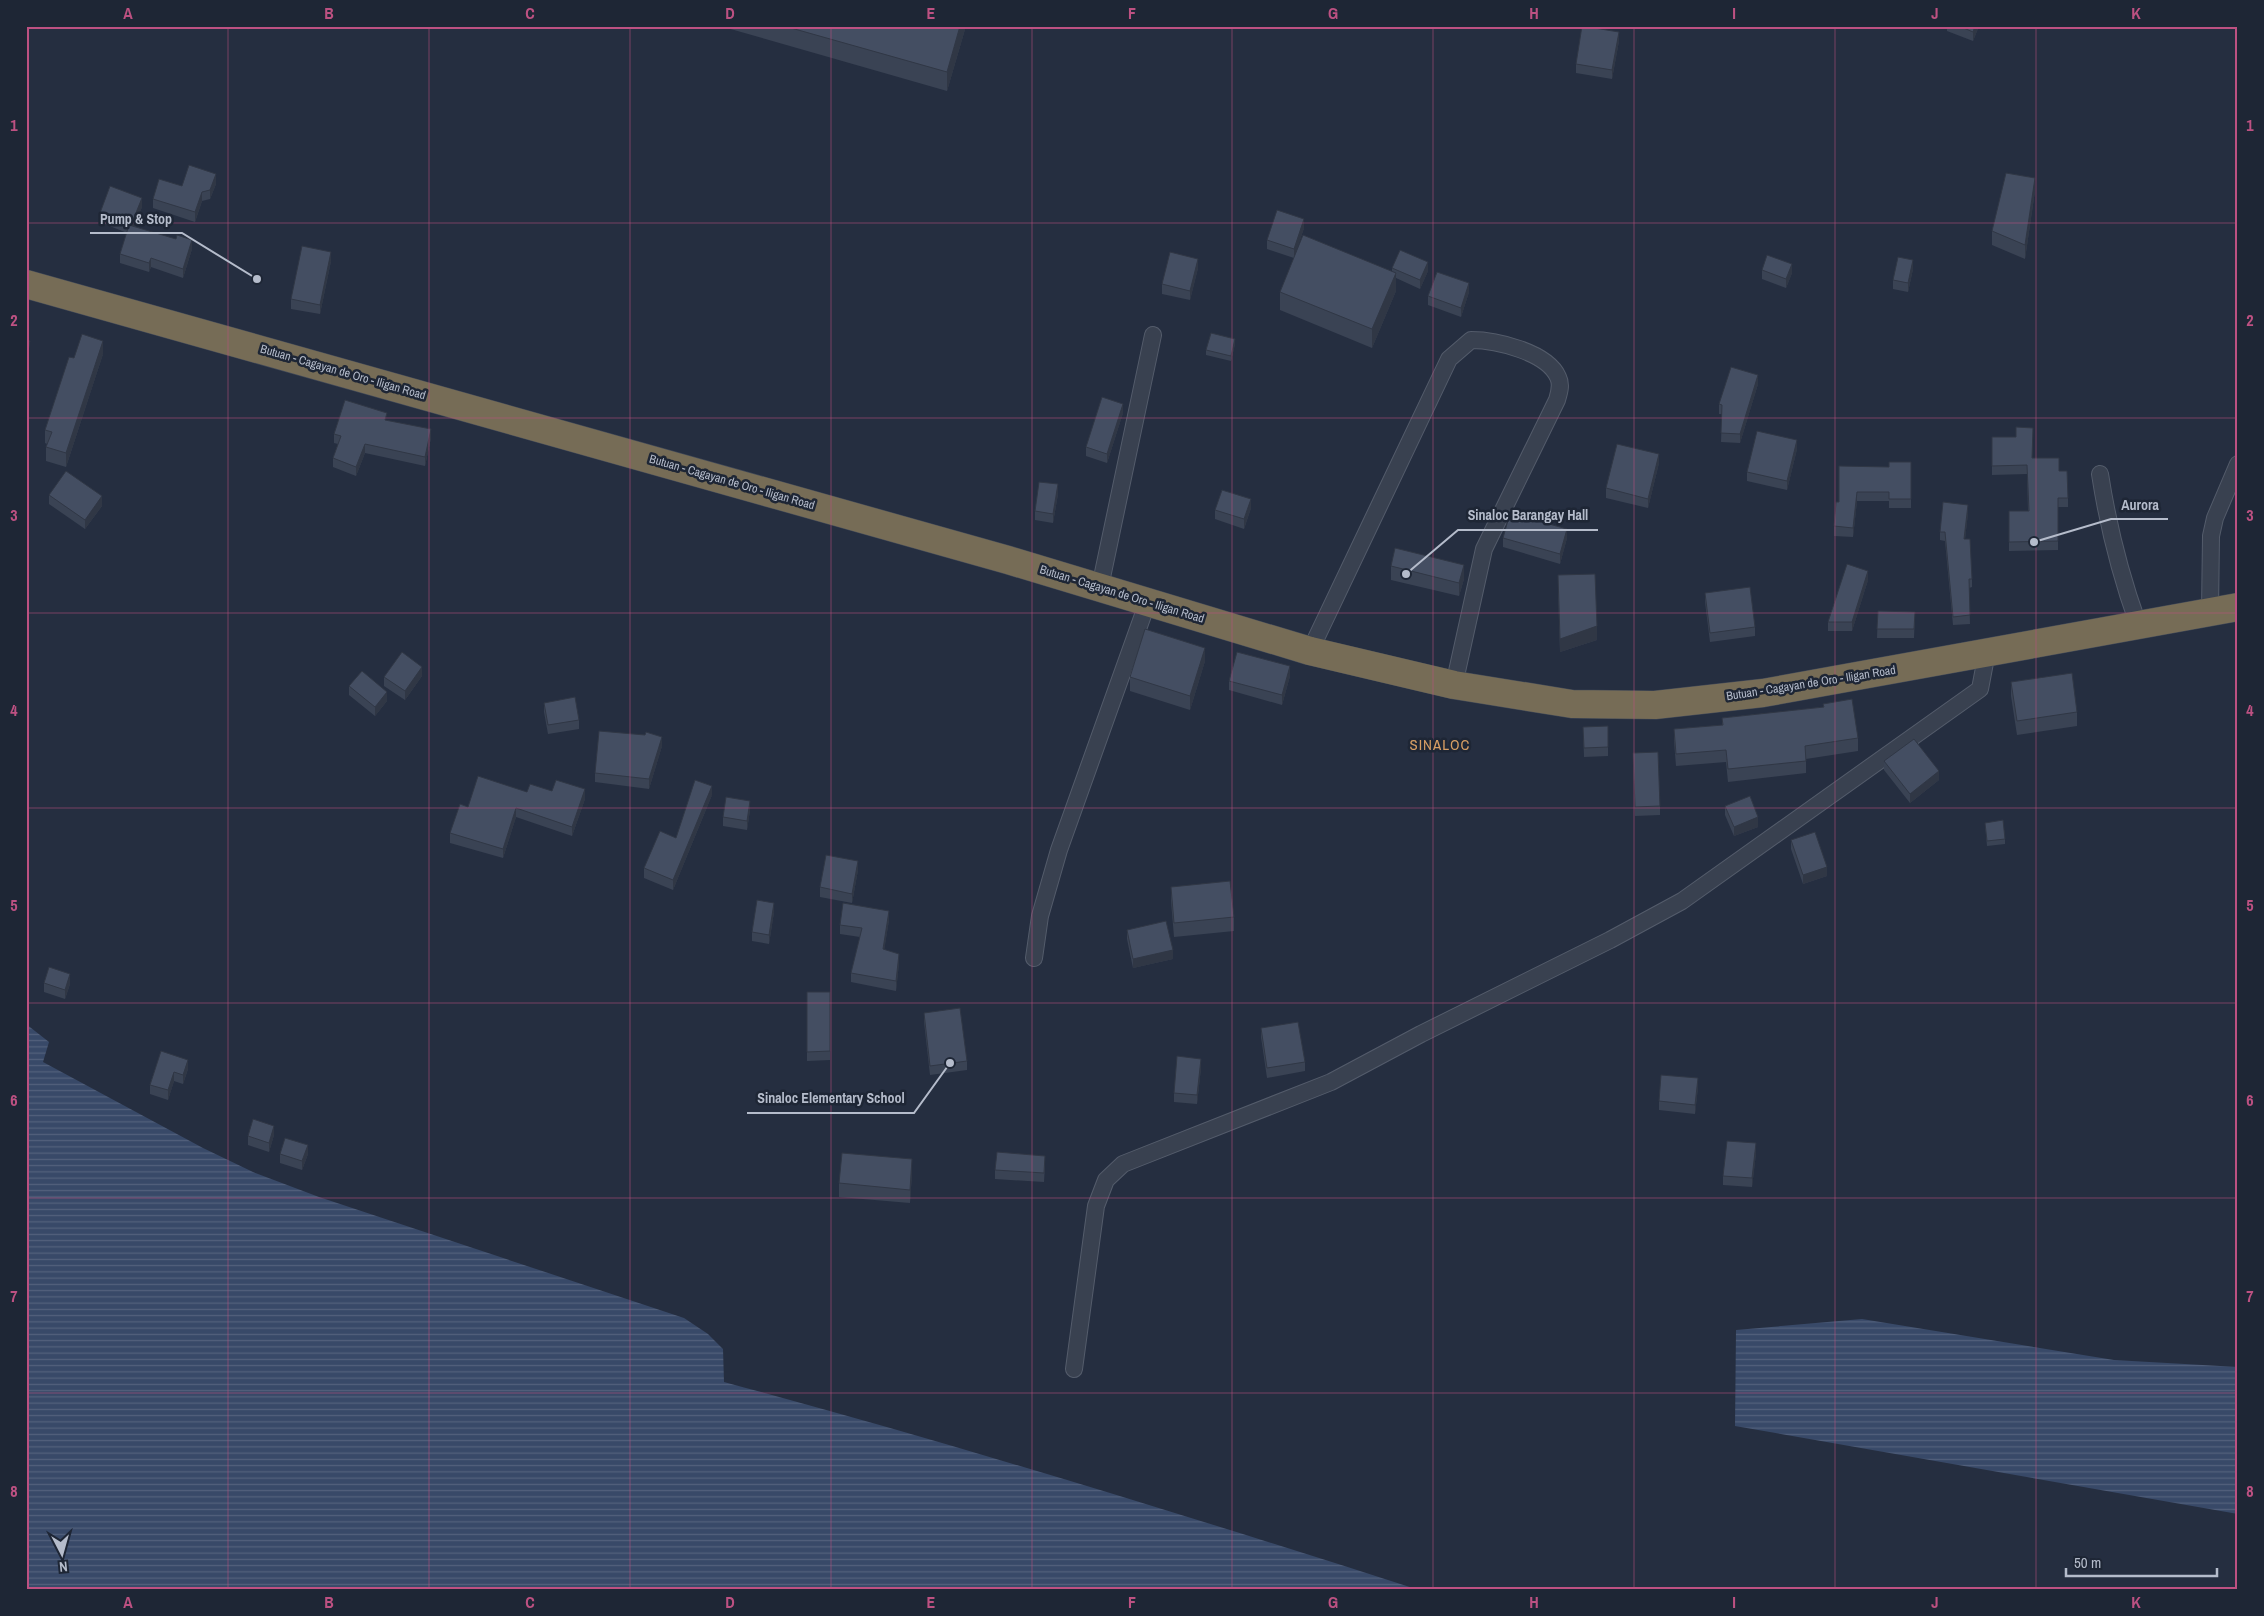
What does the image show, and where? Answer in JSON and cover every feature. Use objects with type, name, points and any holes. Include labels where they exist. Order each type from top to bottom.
[{"type":"highway","name":"Butuan - Cagayan de Oro - Iligan Road","points":[[26,284],[1100,587],[1310,651],[1454,685],[1572,704],[1655,705],[1763,693],[2238,607]]},
{"type":"street","points":[[1100,587],[1152,335]]},
{"type":"street","points":[[1310,651],[1449,359],[1471,340],[1489,340],[1520,349],[1543,361],[1558,377],[1560,388],[1558,400],[1484,549],[1454,685]]},
{"type":"street","points":[[2210,611],[2211,536],[2215,518],[2238,464]]},
{"type":"street","points":[[2100,474],[2110,532],[2138,624]]},
{"type":"street","points":[[1034,958],[1040,916],[1059,850],[1148,601]]},
{"type":"street","points":[[1074,1369],[1096,1206],[1106,1180],[1123,1164],[1331,1082],[1420,1034],[1567,962],[1682,901],[1980,689],[1987,652]]},
{"type":"water","points":[[26,1024],[49,1042],[43,1062],[203,1148],[253,1172],[319,1197],[684,1318],[708,1334],[723,1349],[724,1382],[1073,1482],[1419,1590],[26,1590]]},
{"type":"water","points":[[1862,1319],[2114,1360],[2238,1367],[2238,1514],[1735,1426],[1736,1330]]},
{"type":"building","points":[[784,26],[960,26],[947,72]]},
{"type":"building","points":[[1582,26],[1619,32],[1612,70],[1576,64]]},
{"type":"building","points":[[1959,26],[1975,26],[1973,32]]},
{"type":"building","points":[[189,165],[216,174],[210,190],[202,192],[195,212],[153,199],[159,179],[182,186]]},
{"type":"building","points":[[2006,173],[2035,178],[2025,245],[1992,231]]},
{"type":"building","points":[[110,186],[142,198],[131,225],[100,213]]},
{"type":"building","points":[[1277,210],[1304,219],[1294,249],[1267,240]]},
{"type":"building","points":[[129,225],[176,239],[177,235],[192,240],[183,269],[151,258],[149,263],[120,254]]},
{"type":"building","points":[[1303,235],[1396,273],[1372,329],[1280,292]]},
{"type":"building","points":[[302,246],[331,252],[320,305],[291,299]]},
{"type":"building","points":[[1400,250],[1428,262],[1420,280],[1392,268]]},
{"type":"building","points":[[1170,252],[1198,259],[1190,291],[1162,284]]},
{"type":"building","points":[[1767,255],[1792,264],[1786,279],[1762,270]]},
{"type":"building","points":[[1898,257],[1913,260],[1908,283],[1893,280]]},
{"type":"building","points":[[1437,272],[1469,283],[1461,308],[1428,296]]},
{"type":"building","points":[[1211,333],[1235,339],[1231,356],[1206,350]]},
{"type":"building","points":[[82,334],[103,341],[66,453],[46,447],[52,432],[45,430],[69,357],[74,358]]},
{"type":"building","points":[[26,340],[30,341],[26,355]]},
{"type":"building","points":[[1731,367],[1758,375],[1740,434],[1721,433],[1722,405],[1719,404]]},
{"type":"building","points":[[1102,397],[1123,404],[1107,454],[1086,447]]},
{"type":"building","points":[[345,400],[387,413],[385,420],[431,429],[425,457],[365,444],[356,467],[333,458],[341,436],[334,434]]},
{"type":"building","points":[[2016,427],[2033,428],[2032,458],[2059,458],[2059,471],[2067,471],[2068,498],[2058,498],[2058,541],[2009,542],[2009,511],[2029,511],[2027,465],[1992,466],[1992,437],[2016,437]]},
{"type":"building","points":[[1757,431],[1797,440],[1787,481],[1747,472]]},
{"type":"building","points":[[1617,444],[1659,454],[1648,499],[1606,488]]},
{"type":"building","points":[[1889,462],[1911,462],[1911,499],[1889,499],[1889,492],[1857,492],[1853,528],[1834,526],[1836,502],[1839,502],[1839,466],[1889,467]]},
{"type":"building","points":[[66,471],[102,496],[85,520],[49,495]]},
{"type":"building","points":[[1039,482],[1058,484],[1053,514],[1035,511]]},
{"type":"building","points":[[1222,490],[1251,499],[1244,519],[1215,510]]},
{"type":"building","points":[[1943,502],[1968,505],[1964,539],[1970,539],[1972,579],[1969,579],[1970,615],[1953,617],[1945,532],[1940,532]]},
{"type":"building","points":[[1510,513],[1567,529],[1560,554],[1503,538]]},
{"type":"building","points":[[1395,548],[1464,565],[1459,583],[1391,566]]},
{"type":"building","points":[[1847,564],[1868,571],[1852,622],[1828,622]]},
{"type":"building","points":[[1595,574],[1597,626],[1560,639],[1558,575]]},
{"type":"building","points":[[1750,587],[1755,627],[1710,633],[1705,593]]},
{"type":"building","points":[[1878,611],[1915,612],[1914,629],[1877,629]]},
{"type":"building","points":[[1145,629],[1205,648],[1190,696],[1130,677]]},
{"type":"building","points":[[402,652],[422,667],[405,691],[384,677]]},
{"type":"building","points":[[1237,652],[1290,666],[1282,695],[1229,681]]},
{"type":"building","points":[[362,671],[387,692],[375,707],[349,686]]},
{"type":"building","points":[[2072,673],[2077,712],[2017,721],[2011,682]]},
{"type":"building","points":[[575,697],[579,720],[548,725],[544,703]]},
{"type":"building","points":[[1852,699],[1858,738],[1805,746],[1806,761],[1728,769],[1726,750],[1676,754],[1674,729],[1723,725],[1722,718],[1824,707],[1823,704]]},
{"type":"building","points":[[1608,726],[1608,747],[1584,748],[1583,727]]},
{"type":"building","points":[[599,731],[645,735],[646,732],[662,737],[649,779],[595,773]]},
{"type":"building","points":[[1914,739],[1939,771],[1910,794],[1884,761]]},
{"type":"building","points":[[1658,752],[1660,806],[1635,807],[1633,753]]},
{"type":"building","points":[[478,776],[527,792],[530,784],[552,791],[556,780],[585,789],[572,827],[516,808],[503,849],[450,833],[460,804],[468,807]]},
{"type":"building","points":[[695,780],[712,786],[673,880],[644,868],[660,831],[676,838]]},
{"type":"building","points":[[1750,796],[1758,817],[1734,827],[1725,806]]},
{"type":"building","points":[[726,797],[750,801],[747,821],[723,817]]},
{"type":"building","points":[[2003,820],[2005,839],[1987,841],[1985,823]]},
{"type":"building","points":[[1815,832],[1827,867],[1803,875],[1791,840]]},
{"type":"building","points":[[826,855],[858,861],[852,894],[820,887]]},
{"type":"building","points":[[1230,881],[1234,917],[1174,923],[1171,887]]},
{"type":"building","points":[[757,900],[774,903],[769,935],[752,932]]},
{"type":"building","points":[[843,903],[889,911],[883,949],[899,954],[896,981],[851,973],[862,928],[840,925]]},
{"type":"building","points":[[1166,921],[1173,950],[1133,959],[1127,930]]},
{"type":"building","points":[[49,967],[70,974],[65,990],[44,983]]},
{"type":"building","points":[[807,992],[830,992],[830,1051],[807,1052]]},
{"type":"building","points":[[960,1008],[967,1061],[930,1066],[924,1013]]},
{"type":"building","points":[[1298,1022],[1305,1062],[1267,1068],[1261,1028]]},
{"type":"building","points":[[161,1051],[188,1060],[183,1075],[174,1072],[168,1090],[150,1085]]},
{"type":"building","points":[[1177,1056],[1201,1059],[1197,1095],[1174,1093]]},
{"type":"building","points":[[1661,1075],[1698,1078],[1695,1105],[1659,1101]]},
{"type":"building","points":[[253,1119],[274,1126],[269,1143],[248,1136]]},
{"type":"building","points":[[285,1138],[308,1145],[302,1161],[280,1154]]},
{"type":"building","points":[[1727,1141],[1756,1143],[1752,1178],[1723,1176]]},
{"type":"building","points":[[997,1152],[1045,1156],[1044,1173],[995,1170]]},
{"type":"building","points":[[842,1153],[912,1159],[910,1190],[839,1183]]},
{"type":"place","name":"Pump & Stop","points":[[257,279]]},
{"type":"place","name":"Aurora","points":[[2034,542]]},
{"type":"place","name":"Sinaloc Barangay Hall","points":[[1406,574]]},
{"type":"place","name":"Sinaloc Elementary School","points":[[950,1063]]},
{"type":"district","name":"SINALOC","points":[[1440,745]]}]
